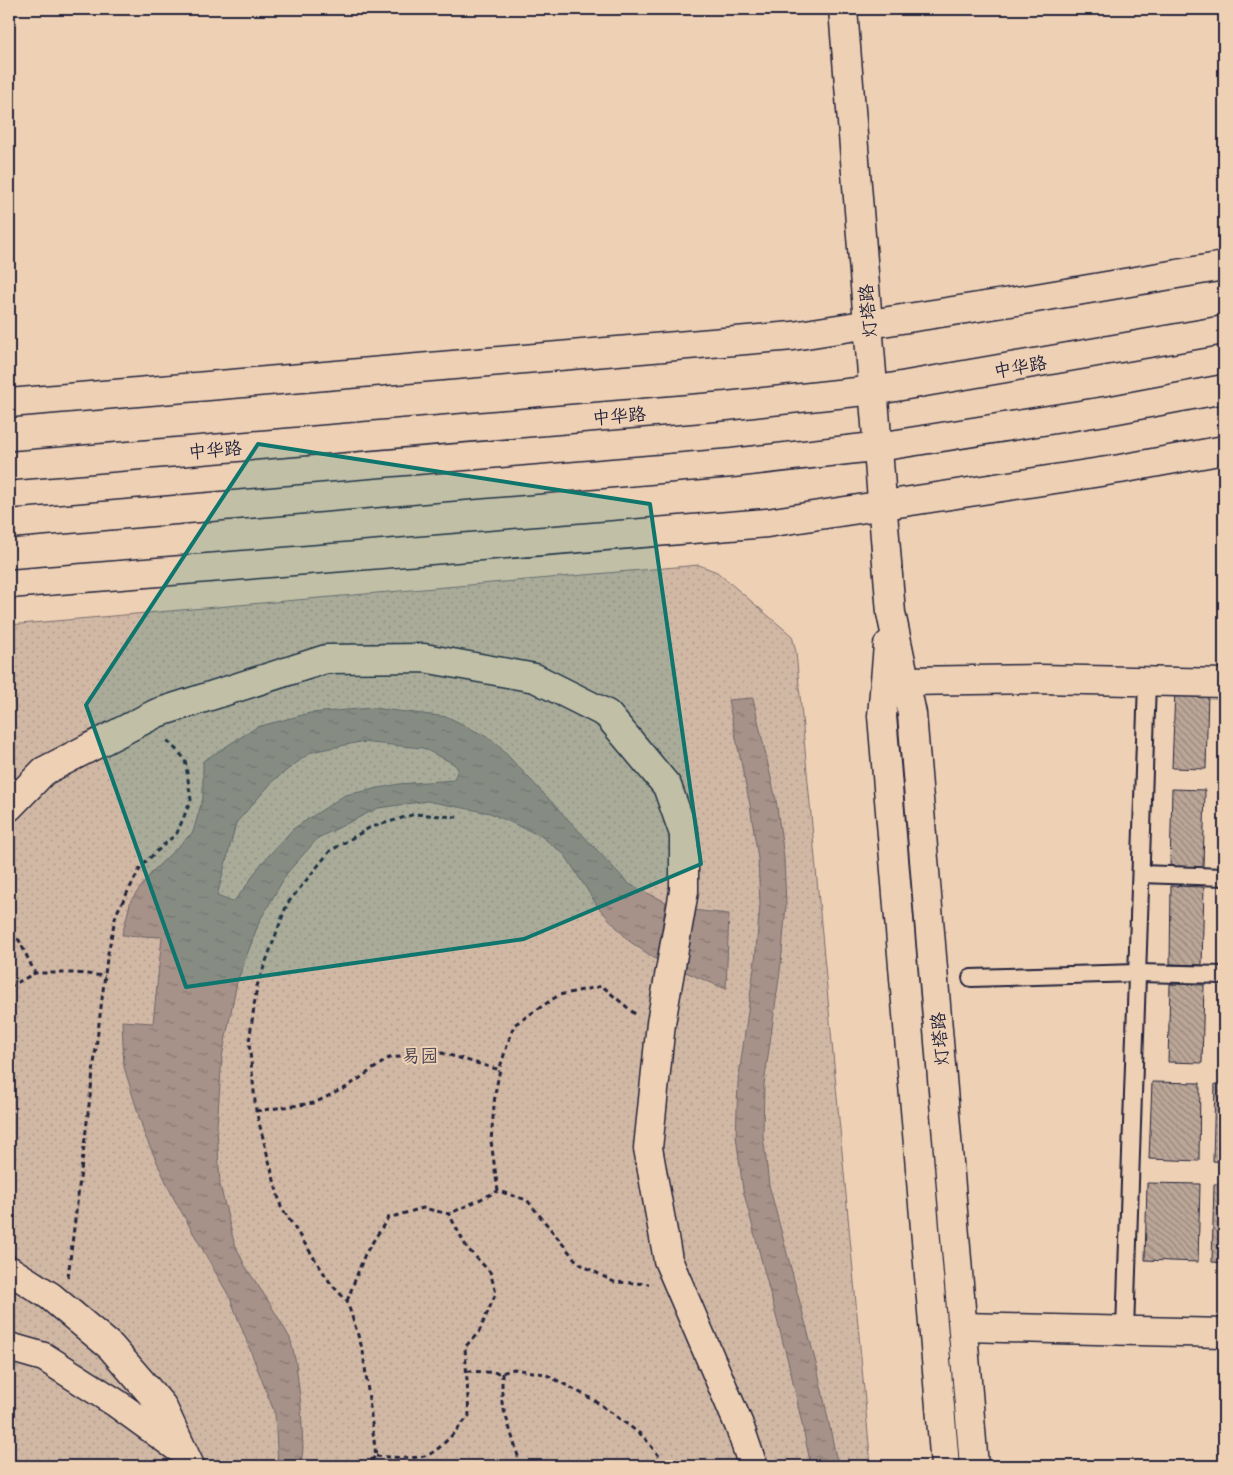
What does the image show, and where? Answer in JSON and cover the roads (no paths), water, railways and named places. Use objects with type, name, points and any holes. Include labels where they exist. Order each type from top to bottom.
[{"type":"main road","name":"灯塔路","points":[[843,9],[891,613],[912,714],[974,1466]]},
{"type":"main road","points":[[9,402],[793,336],[1224,266]]},
{"type":"main road","name":"中华路","points":[[9,466],[726,406],[873,390],[1083,356],[1224,330]]},
{"type":"main road","points":[[9,524],[722,464],[877,447],[1103,411],[1224,389]]},
{"type":"main road","points":[[9,584],[767,523],[1120,469],[1224,450]]},
{"type":"main road","name":"灯塔路","points":[[891,613],[882,716],[945,1466]]},
{"type":"main road","points":[[9,807],[44,771],[157,713],[326,659],[424,658],[535,678],[608,714],[667,786],[684,834],[684,891],[660,1039],[648,1148],[668,1260],[739,1425],[753,1466]]},
{"type":"main road","points":[[904,680],[1040,679],[1224,684]]},
{"type":"main road","points":[[9,1270],[50,1296],[111,1347],[162,1406],[187,1459]]},
{"type":"main road","points":[[963,1326],[1224,1333]]},
{"type":"main road","points":[[9,1347],[44,1356],[116,1404],[187,1459]]},
{"type":"lane","points":[[1125,1330],[1147,682]]},
{"type":"lane","points":[[1141,874],[1224,877]]},
{"type":"lane","points":[[970,978],[1138,973],[1224,975]]},
{"type":"water","points":[[753,698],[776,800],[784,857],[786,905],[781,964],[764,1085],[763,1135],[769,1185],[817,1367],[838,1466],[811,1466],[791,1373],[743,1190],[736,1136],[738,1082],[755,961],[760,904],[758,859],[750,805],[728,700]]},
{"type":"water","points":[[372,708],[448,717],[493,740],[629,884],[666,902],[657,960],[629,941],[598,907],[565,855],[541,836],[490,813],[427,801],[378,808],[318,838],[287,873],[259,922],[237,982],[222,1057],[217,1126],[220,1185],[234,1242],[245,1266],[290,1338],[296,1363],[301,1406],[303,1448],[301,1466],[278,1466],[275,1414],[230,1298],[173,1197],[145,1136],[124,1067],[122,1021],[153,1023],[162,937],[122,935],[131,900],[153,871],[193,832],[203,798],[203,761],[257,727],[310,713]],"holes":[[[360,742],[423,748],[454,764],[458,769],[454,780],[399,784],[345,795],[293,829],[261,864],[233,902],[217,896],[236,823],[274,780],[311,752]]]},
{"type":"water","points":[[692,910],[729,914],[726,989],[683,971]]},
{"type":"park label","name":"易园","points":[[420,1055]]}]
